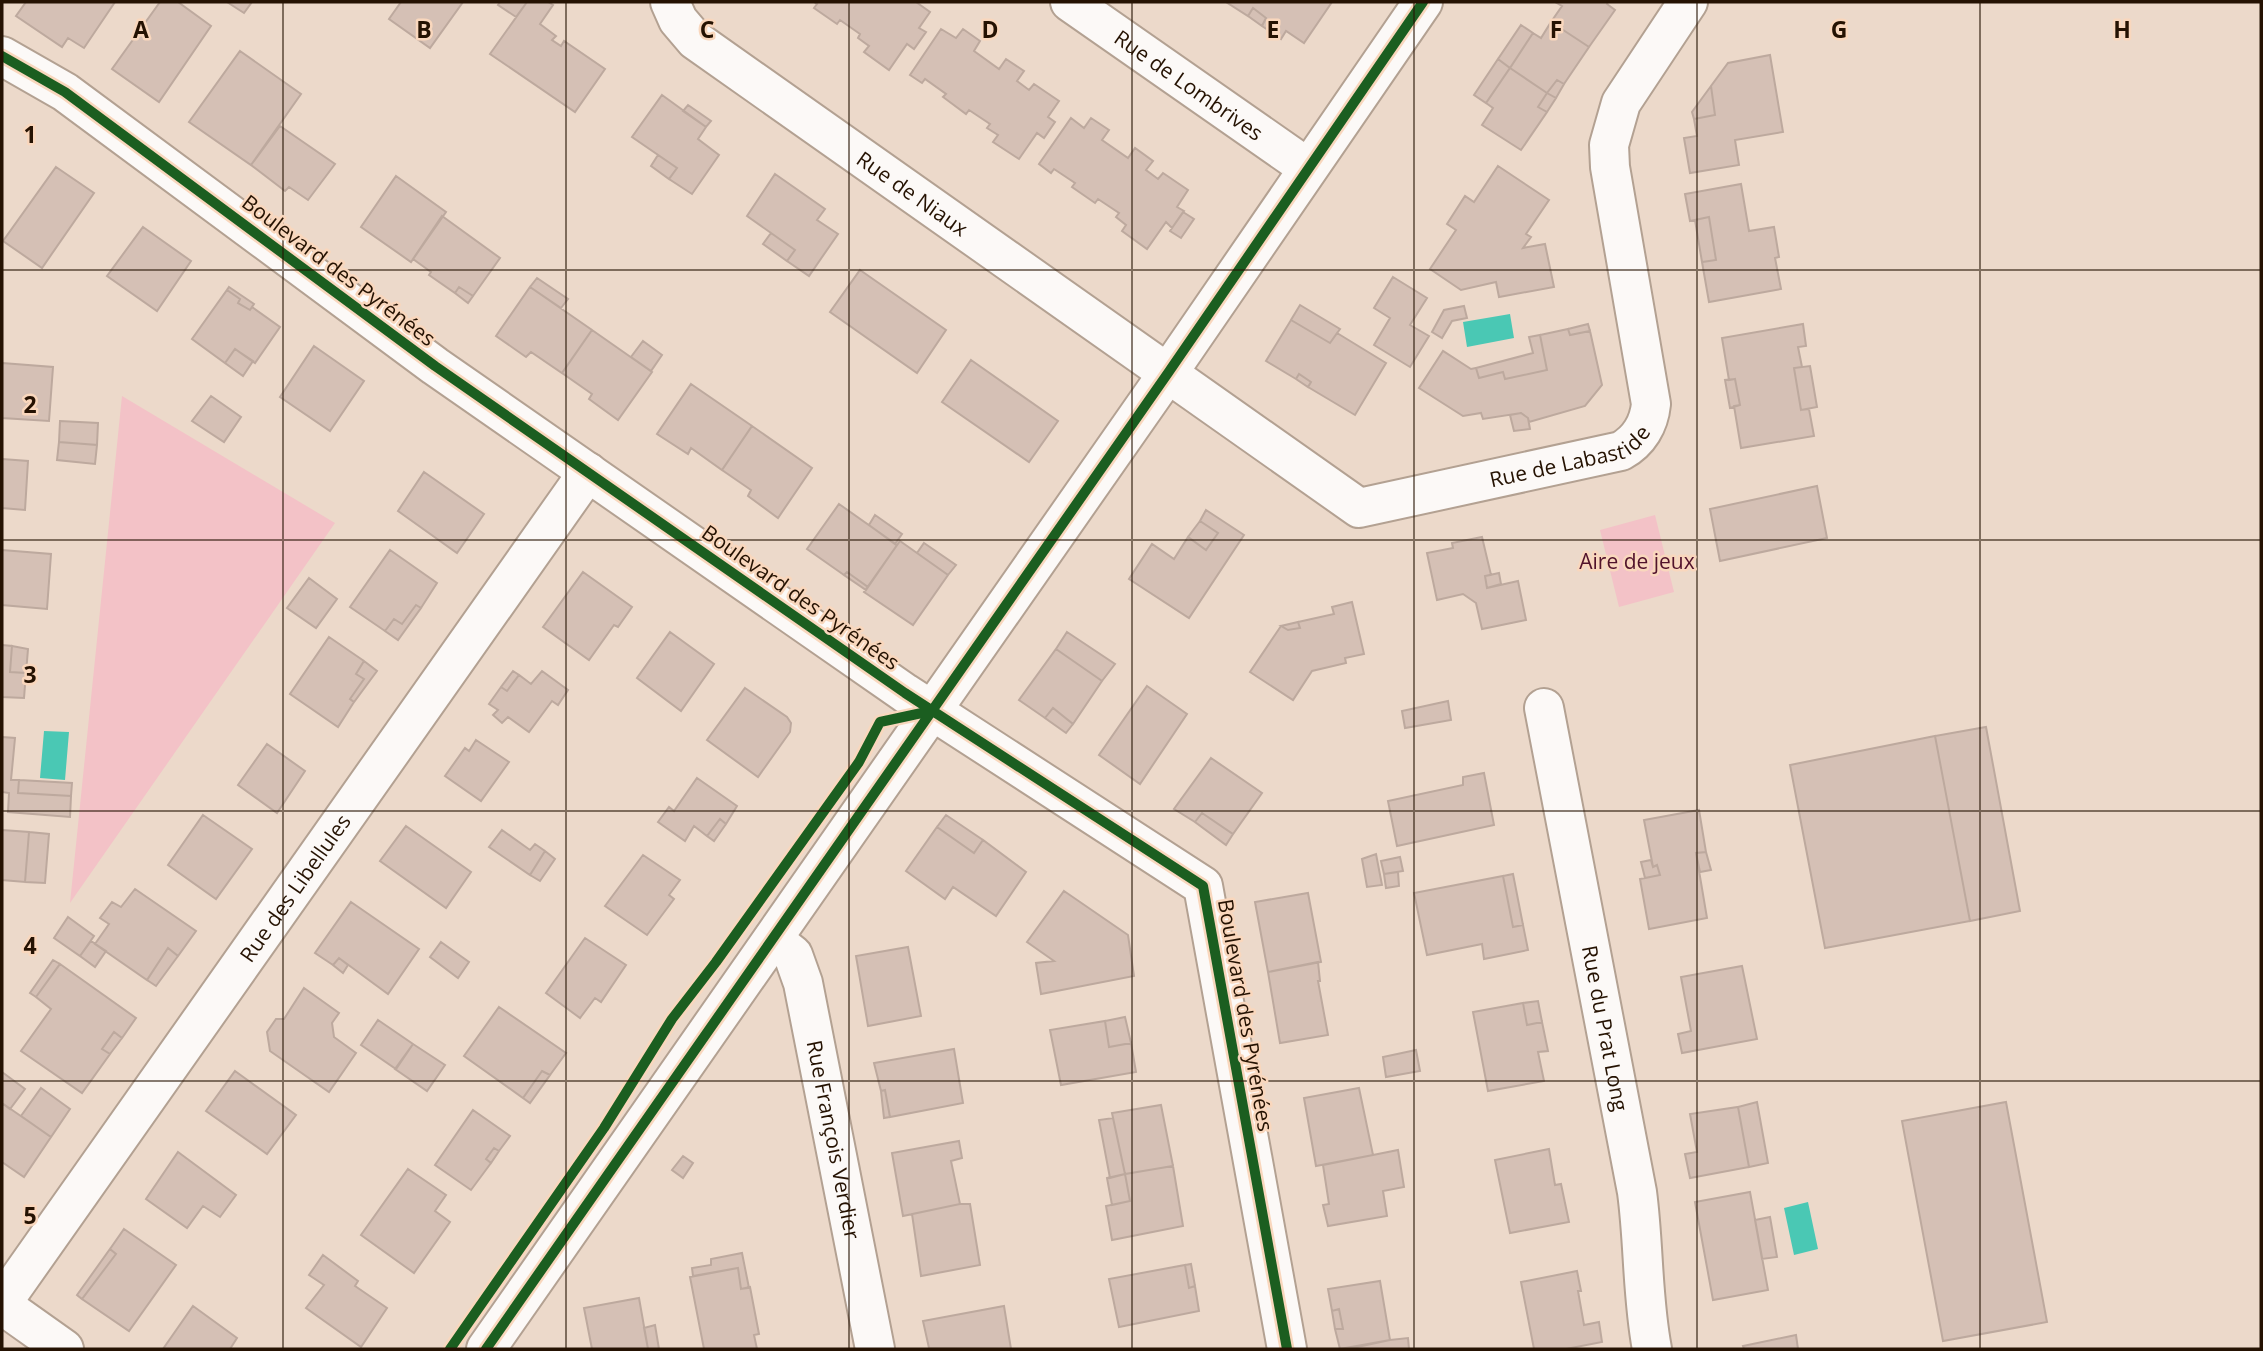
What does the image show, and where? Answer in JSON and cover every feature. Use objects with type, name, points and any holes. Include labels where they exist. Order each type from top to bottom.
[{"type":"street","name":"Rue de Niaux","points":[[670,2],[678,20],[695,40],[1168,373]]},
{"type":"street","name":"Rue de Lombrives","points":[[1070,2],[1308,168]]},
{"type":"street","points":[[486,1349],[1168,373],[1423,2]]},
{"type":"street","name":"Rue de Labastide","points":[[1168,373],[1359,508],[1621,451],[1629,446],[1644,429],[1651,404],[1610,167],[1609,145],[1621,103],[1688,2]]},
{"type":"street","name":"Boulevard des Pyrénées","points":[[2,56],[65,92],[435,366],[932,710],[1203,886],[1286,1349]]},
{"type":"street","name":"Rue des Libellules","points":[[2,1304],[588,472]]},
{"type":"street","name":"Rue du Prat Long","points":[[1544,708],[1637,1192],[1652,1349]]},
{"type":"street","name":"Rue François Verdier","points":[[773,939],[793,955],[803,983],[875,1349]]},
{"type":"street","points":[[2,1304],[64,1349]]},
{"type":"green space","points":[[122,396],[335,523],[70,903]]},
{"type":"green space","name":"Aire de jeux","points":[[1655,515],[1674,592],[1619,607],[1600,530]]},
{"type":"water","points":[[1510,314],[1514,338],[1467,347],[1463,322]]},
{"type":"water","points":[[44,731],[69,732],[65,780],[40,778]]},
{"type":"water","points":[[1808,1202],[1818,1249],[1794,1255],[1784,1208]]},
{"type":"building","points":[[26,2],[115,2],[84,48],[68,38],[62,47],[16,16]]},
{"type":"building","points":[[160,2],[178,2],[211,26],[159,102],[112,69]]},
{"type":"building","points":[[227,2],[252,2],[244,13]]},
{"type":"building","points":[[401,2],[463,2],[430,48],[389,19]]},
{"type":"building","points":[[500,2],[527,2],[516,17],[498,5]]},
{"type":"building","points":[[527,2],[548,2],[553,5],[540,24],[556,36],[552,40],[561,46],[564,41],[605,69],[575,112],[490,54]]},
{"type":"building","points":[[814,2],[916,2],[930,12],[919,28],[926,32],[914,49],[907,44],[889,70],[864,52],[869,46],[858,38],[860,34],[840,20],[837,24],[814,8],[817,4]]},
{"type":"building","points":[[1226,2],[1332,2],[1304,43],[1286,31],[1281,39],[1262,26],[1266,18],[1253,8],[1248,16]]},
{"type":"building","points":[[1555,2],[1608,2],[1615,10],[1589,47],[1551,22],[1562,6]]},
{"type":"building","points":[[1253,8],[1266,18],[1262,26],[1248,16]]},
{"type":"building","points":[[1551,22],[1589,47],[1564,84],[1557,80],[1547,93],[1510,68],[1533,33],[1541,38]]},
{"type":"building","points":[[1521,25],[1533,33],[1510,68],[1498,59]]},
{"type":"building","points":[[941,29],[956,38],[963,29],[980,41],[974,51],[999,69],[1006,59],[1024,71],[1017,81],[1029,90],[1034,84],[1059,101],[1048,117],[1055,122],[1044,138],[1037,133],[1019,159],[993,142],[998,135],[987,128],[990,124],[969,110],[966,114],[943,97],[946,94],[925,79],[922,83],[910,75]]},
{"type":"building","points":[[240,51],[301,94],[251,165],[189,122]]},
{"type":"building","points":[[1770,55],[1783,132],[1735,140],[1739,165],[1690,173],[1684,138],[1697,136],[1694,119],[1715,115],[1711,86],[1728,63]]},
{"type":"building","points":[[1498,59],[1510,68],[1486,103],[1474,95]]},
{"type":"building","points":[[1510,68],[1547,93],[1538,107],[1547,112],[1521,150],[1482,125],[1493,108],[1486,103]]},
{"type":"building","points":[[1557,80],[1564,84],[1556,98],[1547,93]]},
{"type":"building","points":[[1711,86],[1715,115],[1694,119],[1692,112]]},
{"type":"building","points":[[1547,93],[1556,98],[1547,112],[1538,107]]},
{"type":"building","points":[[662,95],[706,127],[698,139],[719,155],[692,194],[669,179],[677,168],[632,137]]},
{"type":"building","points":[[688,105],[711,121],[706,127],[683,111]]},
{"type":"building","points":[[1071,118],[1084,128],[1091,118],[1109,130],[1102,140],[1128,158],[1135,148],[1153,161],[1146,170],[1158,179],[1163,173],[1188,190],[1177,207],[1184,211],[1172,228],[1166,222],[1147,249],[1122,231],[1126,225],[1116,217],[1119,213],[1098,199],[1095,203],[1072,187],[1075,183],[1054,169],[1051,173],[1039,164]]},
{"type":"building","points":[[280,126],[335,164],[308,200],[289,187],[285,191],[251,165]]},
{"type":"building","points":[[658,155],[677,168],[669,179],[651,166]]},
{"type":"building","points":[[1498,166],[1549,200],[1526,234],[1531,237],[1523,248],[1545,244],[1554,287],[1499,297],[1496,282],[1461,290],[1430,269],[1456,230],[1447,224],[1465,196],[1474,202]]},
{"type":"building","points":[[56,167],[94,193],[42,268],[3,241]]},
{"type":"building","points":[[775,174],[825,209],[817,220],[838,234],[809,276],[787,261],[795,250],[747,216]]},
{"type":"building","points":[[396,176],[446,212],[411,262],[361,227]]},
{"type":"building","points":[[1741,184],[1749,231],[1774,227],[1779,257],[1775,258],[1781,289],[1709,302],[1702,262],[1716,260],[1709,217],[1690,221],[1685,194]]},
{"type":"building","points":[[1183,212],[1194,219],[1181,238],[1170,231]]},
{"type":"building","points":[[442,216],[500,258],[473,296],[459,287],[455,293],[429,275],[431,272],[413,259]]},
{"type":"building","points":[[1709,217],[1716,260],[1702,262],[1695,220]]},
{"type":"building","points":[[143,227],[191,261],[157,311],[107,276]]},
{"type":"building","points":[[771,233],[795,250],[787,261],[763,244]]},
{"type":"building","points":[[860,270],[946,330],[917,373],[830,312]]},
{"type":"building","points":[[1393,277],[1427,298],[1410,325],[1429,336],[1410,367],[1374,345],[1390,318],[1374,308]]},
{"type":"building","points":[[537,278],[568,299],[561,308],[530,287]]},
{"type":"building","points":[[229,287],[254,304],[250,310],[238,303],[240,299],[227,290]]},
{"type":"building","points":[[459,287],[473,296],[468,303],[455,293]]},
{"type":"building","points":[[530,287],[592,330],[562,373],[531,352],[526,357],[496,336]]},
{"type":"building","points":[[227,290],[240,299],[238,303],[250,310],[252,307],[280,327],[255,363],[235,349],[225,363],[192,339]]},
{"type":"building","points":[[1300,305],[1340,329],[1330,343],[1291,320]]},
{"type":"building","points":[[1464,306],[1467,318],[1452,321],[1442,338],[1432,332],[1444,310]]},
{"type":"building","points":[[1291,320],[1330,343],[1337,333],[1386,363],[1355,415],[1308,387],[1311,382],[1299,374],[1296,379],[1266,361]]},
{"type":"building","points":[[1588,324],[1590,331],[1570,335],[1568,329]]},
{"type":"building","points":[[1803,324],[1806,346],[1798,347],[1802,367],[1794,368],[1801,410],[1809,409],[1814,436],[1741,448],[1734,406],[1740,405],[1735,379],[1729,380],[1722,338]]},
{"type":"building","points":[[1568,329],[1570,335],[1590,331],[1602,385],[1585,406],[1529,422],[1521,413],[1483,419],[1481,413],[1463,416],[1419,388],[1443,351],[1471,369],[1476,368],[1479,378],[1503,372],[1505,379],[1547,370],[1540,335]]},
{"type":"building","points":[[592,330],[652,372],[618,420],[589,399],[592,394],[562,373]]},
{"type":"building","points":[[1540,335],[1547,370],[1505,379],[1503,372],[1479,378],[1476,368],[1533,353],[1529,337]]},
{"type":"building","points":[[643,341],[662,355],[651,371],[631,357]]},
{"type":"building","points":[[314,346],[364,381],[330,431],[280,397]]},
{"type":"building","points":[[235,349],[253,361],[243,376],[225,363]]},
{"type":"building","points":[[971,360],[1058,421],[1029,462],[942,402]]},
{"type":"building","points":[[2,363],[53,367],[49,421],[2,418]]},
{"type":"building","points":[[1810,366],[1817,407],[1801,410],[1794,368]]},
{"type":"building","points":[[1299,374],[1311,382],[1308,387],[1296,379]]},
{"type":"building","points":[[1735,379],[1740,405],[1730,408],[1725,380]]},
{"type":"building","points":[[691,384],[752,426],[722,470],[691,448],[688,454],[657,434]]},
{"type":"building","points":[[211,396],[241,417],[224,442],[192,421]]},
{"type":"building","points":[[1521,413],[1528,418],[1530,429],[1514,431],[1510,415]]},
{"type":"building","points":[[60,421],[98,423],[97,445],[59,442]]},
{"type":"building","points":[[752,426],[812,468],[778,518],[748,496],[751,490],[722,470]]},
{"type":"building","points":[[59,442],[97,445],[95,464],[57,460]]},
{"type":"building","points":[[2,459],[28,461],[25,510],[2,508]]},
{"type":"building","points":[[424,472],[484,514],[457,553],[398,511]]},
{"type":"building","points":[[1817,486],[1827,538],[1720,561],[1710,509]]},
{"type":"building","points":[[839,504],[897,545],[868,587],[847,572],[844,575],[807,549]]},
{"type":"building","points":[[1206,510],[1244,535],[1189,618],[1129,579],[1152,544],[1174,559],[1188,537],[1206,550],[1218,533],[1200,521]]},
{"type":"building","points":[[875,515],[902,534],[895,544],[869,525]]},
{"type":"building","points":[[1200,521],[1218,533],[1206,550],[1188,537]]},
{"type":"building","points":[[1482,537],[1491,575],[1485,576],[1487,588],[1518,581],[1526,620],[1482,629],[1476,603],[1463,594],[1437,600],[1427,553],[1453,548],[1452,543]]},
{"type":"building","points":[[900,541],[948,575],[913,625],[864,592]]},
{"type":"building","points":[[924,543],[956,565],[948,575],[917,553]]},
{"type":"building","points":[[2,550],[51,554],[47,609],[2,605]]},
{"type":"building","points":[[390,550],[437,583],[421,608],[416,605],[402,624],[394,619],[385,631],[350,607]]},
{"type":"building","points":[[583,572],[632,607],[618,627],[614,625],[589,660],[543,627]]},
{"type":"building","points":[[847,572],[868,587],[866,590],[844,575]]},
{"type":"building","points":[[1499,573],[1501,584],[1487,588],[1485,576]]},
{"type":"building","points":[[309,578],[337,599],[316,628],[287,608]]},
{"type":"building","points":[[1352,602],[1364,654],[1345,658],[1346,663],[1312,671],[1293,700],[1250,672],[1281,626],[1288,630],[1300,628],[1298,622],[1334,614],[1332,607]]},
{"type":"building","points":[[416,605],[421,608],[398,640],[385,631],[394,619],[402,624]]},
{"type":"building","points":[[1298,622],[1300,628],[1288,630],[1281,626]]},
{"type":"building","points":[[670,632],[714,664],[681,711],[637,678]]},
{"type":"building","points":[[1067,632],[1115,664],[1102,681],[1056,649]]},
{"type":"building","points":[[329,637],[364,661],[356,674],[364,679],[350,699],[354,702],[338,727],[290,694]]},
{"type":"building","points":[[2,645],[12,646],[10,672],[26,673],[24,698],[2,697]]},
{"type":"building","points":[[12,646],[28,649],[26,673],[10,672]]},
{"type":"building","points":[[1056,649],[1102,681],[1073,724],[1053,708],[1045,718],[1019,700]]},
{"type":"building","points":[[364,661],[377,671],[354,702],[350,699],[364,679],[356,674]]},
{"type":"building","points":[[513,671],[519,675],[507,691],[501,687]]},
{"type":"building","points":[[542,671],[568,690],[558,705],[552,701],[529,732],[508,717],[502,723],[493,715],[498,710],[489,704],[501,687],[507,691],[519,675],[531,684]]},
{"type":"building","points":[[1147,686],[1187,714],[1140,784],[1099,755]]},
{"type":"building","points":[[745,688],[787,717],[791,723],[790,732],[758,777],[707,740]]},
{"type":"building","points":[[1448,701],[1451,720],[1405,728],[1402,711]]},
{"type":"building","points":[[1053,708],[1073,724],[1066,733],[1045,718]]},
{"type":"building","points":[[1986,727],[2020,911],[1970,921],[1935,736]]},
{"type":"building","points":[[1935,736],[1970,921],[1825,948],[1790,765]]},
{"type":"building","points":[[2,737],[15,738],[11,780],[19,780],[18,793],[71,796],[70,817],[8,812],[9,793],[2,792]]},
{"type":"building","points":[[476,740],[509,762],[481,801],[445,776],[465,748],[469,751]]},
{"type":"building","points":[[267,744],[305,771],[277,813],[238,785]]},
{"type":"building","points":[[1211,758],[1262,793],[1233,834],[1202,813],[1195,822],[1174,809]]},
{"type":"building","points":[[1484,773],[1494,825],[1397,846],[1388,801],[1463,785],[1463,777]]},
{"type":"building","points":[[697,778],[737,806],[726,824],[720,819],[707,836],[694,826],[685,841],[658,822],[669,807],[674,811]]},
{"type":"building","points":[[19,780],[72,783],[71,796],[18,793]]},
{"type":"building","points":[[1699,810],[1706,852],[1696,853],[1707,918],[1649,929],[1640,879],[1660,875],[1657,865],[1653,867],[1644,820]]},
{"type":"building","points":[[1202,813],[1233,834],[1226,845],[1195,822]]},
{"type":"building","points":[[203,815],[252,849],[216,899],[168,865]]},
{"type":"building","points":[[946,815],[983,840],[974,853],[937,827]]},
{"type":"building","points":[[720,819],[726,824],[714,841],[707,836]]},
{"type":"building","points":[[406,826],[471,872],[446,908],[380,861]]},
{"type":"building","points":[[937,827],[974,853],[983,840],[1026,872],[996,916],[953,887],[945,899],[906,871]]},
{"type":"building","points":[[2,830],[29,832],[25,882],[2,880]]},
{"type":"building","points":[[502,830],[530,850],[535,844],[545,851],[530,875],[489,847]]},
{"type":"building","points":[[29,832],[49,834],[45,883],[25,882]]},
{"type":"building","points":[[545,851],[555,859],[540,881],[530,875]]},
{"type":"building","points":[[1706,852],[1711,870],[1700,872],[1696,853]]},
{"type":"building","points":[[1376,854],[1382,885],[1367,887],[1362,859]]},
{"type":"building","points":[[643,855],[680,880],[669,895],[674,899],[647,935],[605,906]]},
{"type":"building","points":[[1400,857],[1403,871],[1384,874],[1381,861]]},
{"type":"building","points":[[1651,860],[1653,867],[1657,865],[1660,875],[1645,878],[1641,862]]},
{"type":"building","points":[[1398,872],[1399,886],[1386,888],[1384,874]]},
{"type":"building","points":[[1513,874],[1523,925],[1513,927],[1503,876]]},
{"type":"building","points":[[1503,876],[1513,927],[1523,925],[1528,950],[1484,959],[1482,944],[1427,955],[1414,893]]},
{"type":"building","points":[[135,889],[196,931],[178,956],[168,948],[147,980],[95,944],[109,924],[100,918],[112,902],[121,907]]},
{"type":"building","points":[[1064,891],[1128,935],[1134,976],[1041,994],[1036,963],[1054,961],[1027,942]]},
{"type":"building","points":[[1308,893],[1321,962],[1268,972],[1255,902]]},
{"type":"building","points":[[351,902],[419,949],[388,994],[339,958],[333,965],[315,953]]},
{"type":"building","points":[[68,917],[94,936],[80,956],[54,938]]},
{"type":"building","points":[[585,938],[626,965],[601,1002],[595,998],[580,1018],[546,993]]},
{"type":"building","points":[[91,941],[106,951],[95,967],[80,956]]},
{"type":"building","points":[[441,942],[469,962],[458,978],[430,957]]},
{"type":"building","points":[[908,947],[921,1016],[868,1026],[856,956]]},
{"type":"building","points":[[168,948],[178,956],[156,986],[147,980]]},
{"type":"building","points":[[339,958],[348,965],[343,973],[333,965]]},
{"type":"building","points":[[53,960],[60,964],[36,997],[30,993]]},
{"type":"building","points":[[1318,962],[1318,981],[1328,1035],[1280,1043],[1268,972]]},
{"type":"building","points":[[60,964],[136,1018],[122,1038],[114,1032],[102,1049],[110,1054],[82,1093],[21,1051],[51,1009],[36,997]]},
{"type":"building","points":[[1742,966],[1757,1039],[1682,1053],[1678,1034],[1691,1031],[1681,977]]},
{"type":"building","points":[[304,988],[339,1013],[332,1023],[334,1037],[356,1053],[329,1092],[270,1051],[267,1032],[276,1019],[284,1019]]},
{"type":"building","points":[[1538,1001],[1542,1022],[1527,1025],[1523,1003]]},
{"type":"building","points":[[1523,1003],[1527,1025],[1542,1022],[1548,1051],[1538,1052],[1544,1081],[1488,1091],[1473,1012]]},
{"type":"building","points":[[499,1007],[566,1053],[550,1075],[542,1071],[523,1098],[464,1056]]},
{"type":"building","points":[[1125,1017],[1131,1043],[1109,1047],[1105,1021]]},
{"type":"building","points":[[378,1020],[413,1044],[396,1069],[361,1045]]},
{"type":"building","points":[[1105,1021],[1109,1047],[1131,1043],[1136,1072],[1061,1085],[1050,1030]]},
{"type":"building","points":[[114,1032],[122,1038],[110,1054],[102,1049]]},
{"type":"building","points":[[413,1044],[445,1065],[427,1091],[395,1069]]},
{"type":"building","points":[[954,1049],[963,1103],[890,1117],[885,1090],[881,1091],[874,1063]]},
{"type":"building","points":[[1416,1050],[1420,1071],[1386,1077],[1383,1057]]},
{"type":"building","points":[[235,1071],[296,1115],[267,1154],[206,1111]]},
{"type":"building","points":[[542,1071],[550,1075],[530,1103],[523,1098]]},
{"type":"building","points":[[2,1072],[25,1089],[10,1109],[2,1103]]},
{"type":"building","points":[[41,1088],[70,1109],[51,1137],[21,1116]]},
{"type":"building","points":[[1359,1088],[1373,1155],[1316,1166],[1304,1098]]},
{"type":"building","points":[[885,1090],[890,1117],[884,1118],[881,1091]]},
{"type":"building","points":[[1757,1102],[1768,1163],[1749,1167],[1738,1107]]},
{"type":"building","points":[[2006,1102],[2047,1322],[1943,1341],[1902,1121]]},
{"type":"building","points":[[2,1103],[51,1137],[24,1177],[2,1162]]},
{"type":"building","points":[[1161,1105],[1173,1166],[1125,1174],[1112,1113]]},
{"type":"building","points":[[1738,1107],[1749,1167],[1690,1178],[1685,1154],[1697,1152],[1690,1114]]},
{"type":"building","points":[[473,1110],[510,1136],[499,1151],[494,1148],[486,1159],[491,1163],[471,1190],[435,1165]]},
{"type":"building","points":[[1113,1118],[1125,1174],[1110,1178],[1099,1120]]},
{"type":"building","points":[[959,1141],[962,1158],[951,1161],[960,1204],[903,1216],[892,1153]]},
{"type":"building","points":[[494,1148],[499,1151],[491,1163],[486,1159]]},
{"type":"building","points":[[1549,1149],[1555,1185],[1561,1184],[1569,1222],[1510,1233],[1495,1160]]},
{"type":"building","points":[[1398,1150],[1404,1187],[1383,1191],[1387,1216],[1328,1226],[1323,1205],[1329,1204],[1323,1165]]},
{"type":"building","points":[[178,1152],[236,1195],[220,1217],[203,1206],[187,1228],[146,1199]]},
{"type":"building","points":[[683,1156],[693,1163],[683,1178],[672,1170]]},
{"type":"building","points":[[1173,1166],[1183,1226],[1112,1240],[1106,1206],[1130,1201],[1125,1174]]},
{"type":"building","points":[[408,1169],[446,1195],[435,1211],[450,1222],[414,1273],[361,1235]]},
{"type":"building","points":[[1125,1174],[1130,1201],[1112,1205],[1107,1178]]},
{"type":"building","points":[[1750,1192],[1768,1290],[1713,1300],[1695,1202]]},
{"type":"building","points":[[970,1204],[980,1265],[921,1276],[912,1214]]},
{"type":"building","points":[[1770,1217],[1777,1257],[1762,1259],[1755,1220]]},
{"type":"building","points":[[124,1229],[176,1265],[129,1331],[82,1299],[116,1254],[110,1249]]},
{"type":"building","points":[[110,1249],[116,1254],[82,1299],[77,1295]]},
{"type":"building","points":[[742,1253],[749,1288],[741,1289],[738,1268],[693,1276],[692,1268],[711,1265],[711,1259]]},
{"type":"building","points":[[323,1255],[358,1281],[355,1286],[387,1308],[361,1347],[306,1308],[324,1285],[309,1275]]},
{"type":"building","points":[[1191,1264],[1195,1286],[1189,1288],[1185,1265]]},
{"type":"building","points":[[1185,1265],[1189,1288],[1195,1286],[1199,1311],[1119,1327],[1109,1279]]},
{"type":"building","points":[[738,1268],[741,1289],[750,1287],[759,1334],[754,1335],[757,1349],[704,1349],[690,1277]]},
{"type":"building","points":[[1577,1271],[1584,1325],[1599,1322],[1602,1342],[1566,1349],[1534,1349],[1521,1282]]},
{"type":"building","points":[[1380,1281],[1390,1340],[1340,1349],[1335,1329],[1343,1329],[1339,1309],[1332,1311],[1328,1289]]},
{"type":"building","points":[[639,1298],[648,1349],[592,1349],[584,1308]]},
{"type":"building","points":[[193,1306],[237,1338],[230,1349],[163,1349]]},
{"type":"building","points":[[1004,1306],[1011,1349],[929,1348],[923,1321]]},
{"type":"building","points":[[1339,1309],[1343,1329],[1335,1329],[1332,1311]]},
{"type":"building","points":[[655,1325],[659,1349],[648,1349],[644,1328]]},
{"type":"building","points":[[1796,1335],[1798,1349],[1744,1349],[1743,1346]]},
{"type":"building","points":[[1408,1338],[1409,1349],[1348,1349],[1390,1340]]},
{"type":"cycle path","points":[[486,1349],[1168,373],[1423,2]]},
{"type":"cycle path","points":[[2,56],[65,92],[435,366],[905,693],[1203,886],[1287,1349]]},
{"type":"cycle path","points":[[450,1349],[604,1128],[672,1019],[859,762],[880,722],[931,711]]}]
